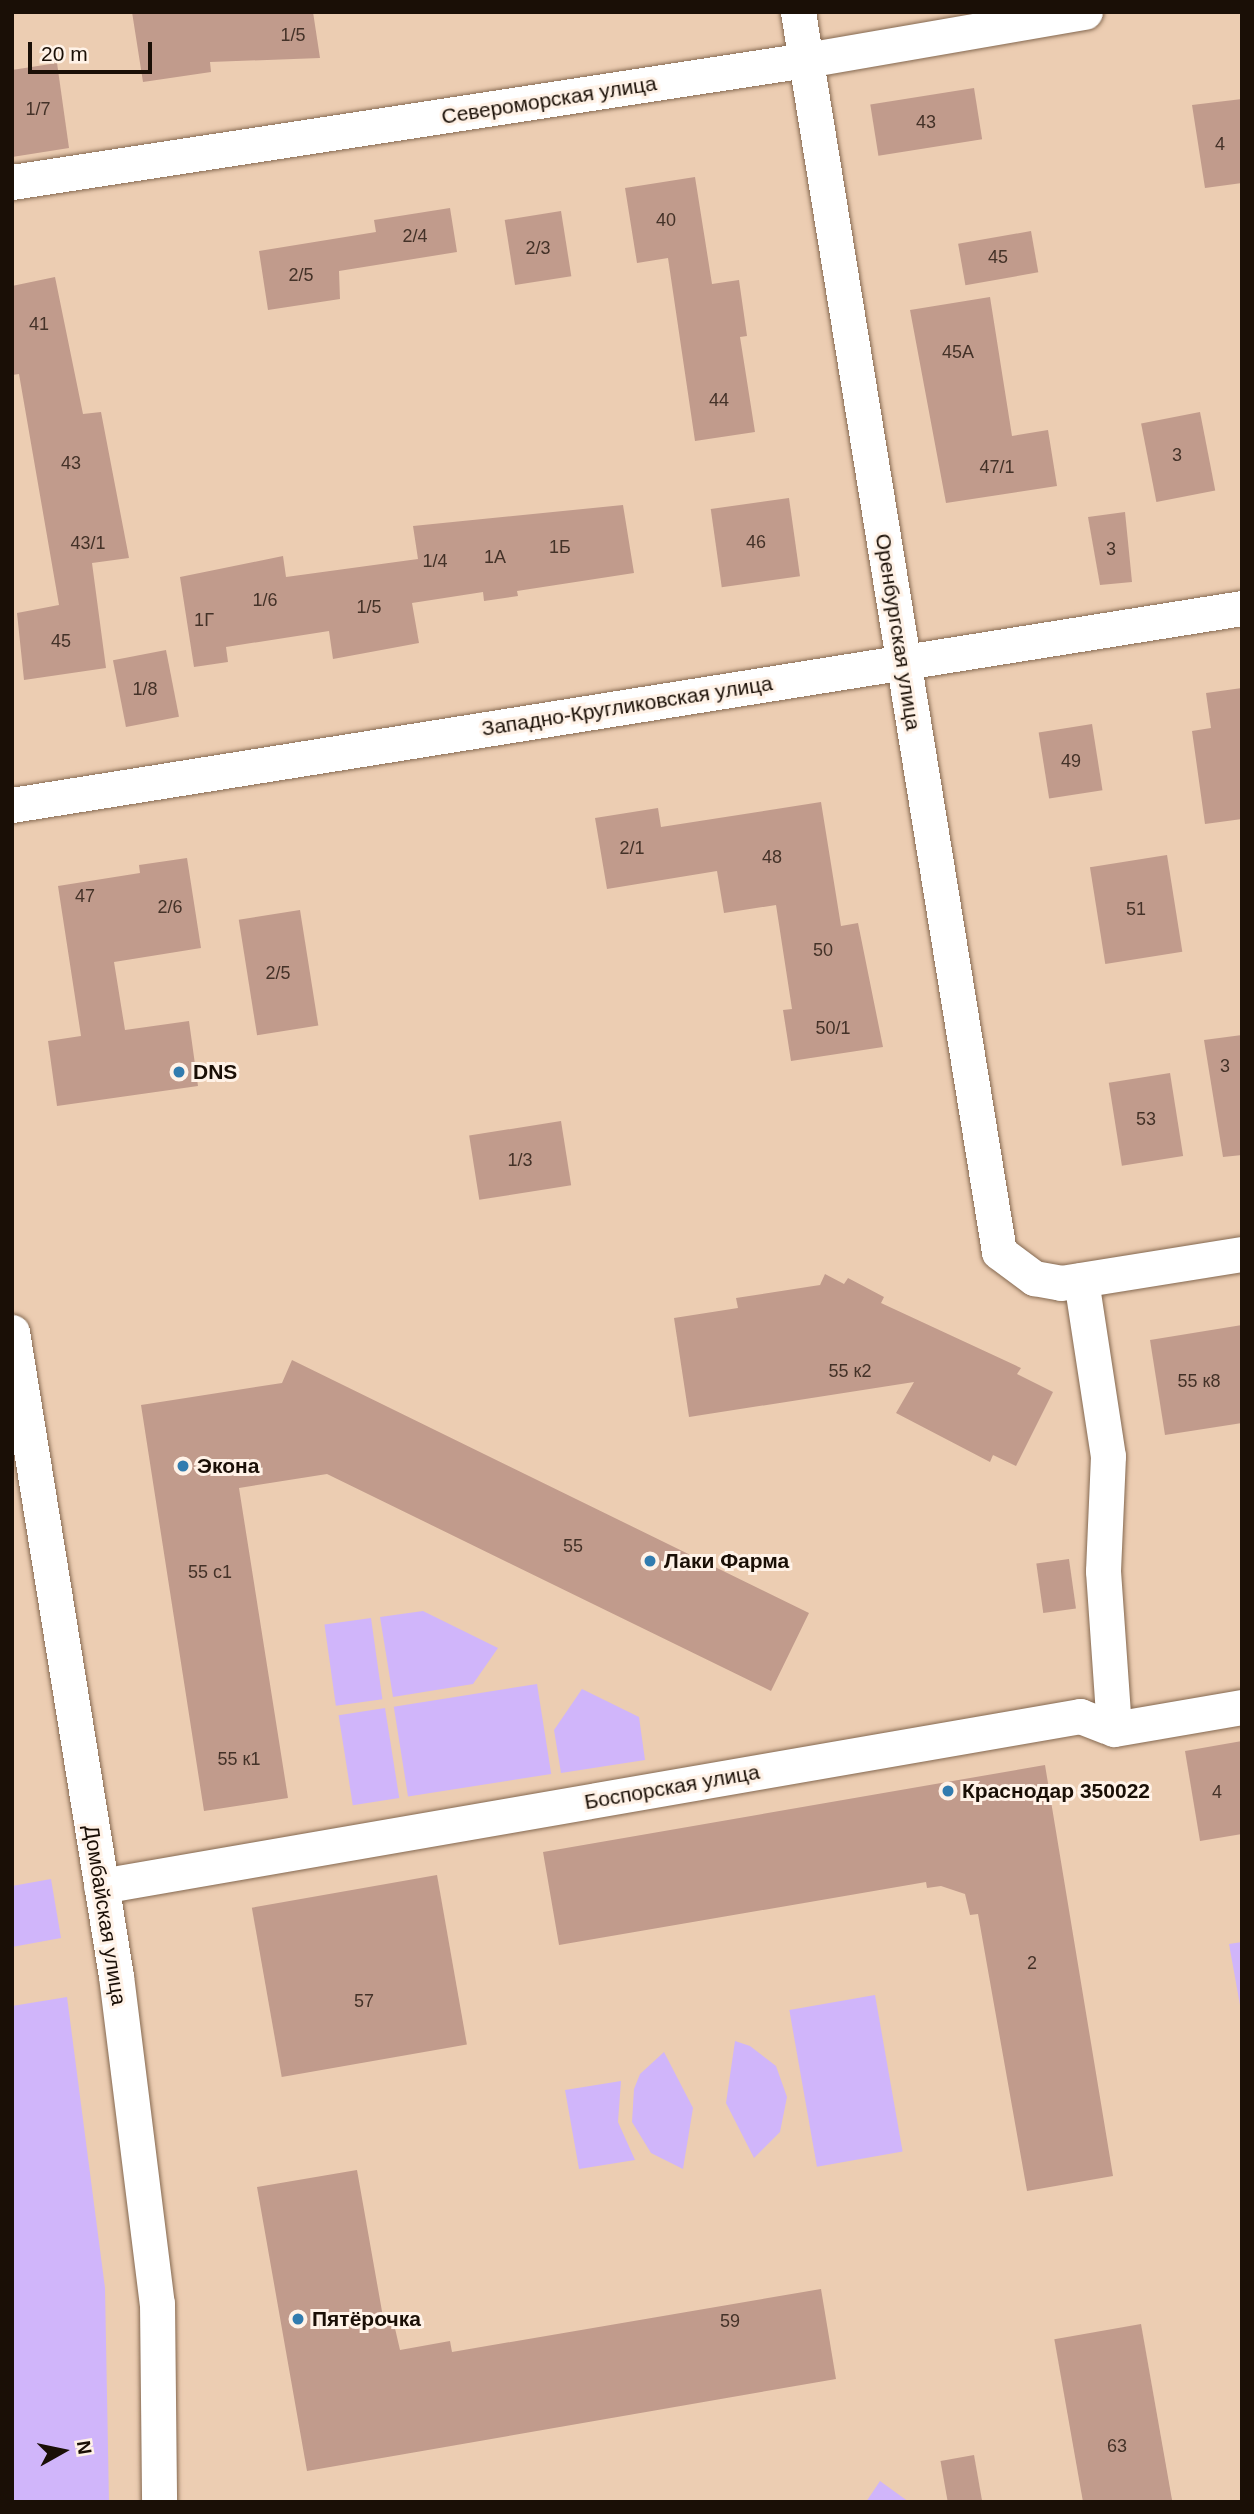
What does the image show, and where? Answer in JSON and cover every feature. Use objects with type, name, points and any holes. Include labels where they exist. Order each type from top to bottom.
[{"type":"street","name":"Оренбургская улица","points":[[798,12],[999,1252],[1015,1267],[1046,1282],[1081,1280]]},
{"type":"street","name":"Североморская улица","points":[[12,182],[806,60],[1085,12]]},
{"type":"street","name":"Западно-Кругликовская улица","points":[[12,805],[1242,608]]},
{"type":"street","points":[[1242,1254],[1081,1280],[1108,1456],[1103,1571],[1114,1729],[1242,1707]]},
{"type":"street","name":"Домбайская улица","points":[[12,1332],[101,1886],[157,2303],[159,2502]]},
{"type":"street","name":"Боспорская улица","points":[[101,1886],[1080,1716],[1114,1729]]},
{"type":"shaded area","points":[[423,1611],[498,1648],[473,1684],[393,1697],[380,1617]]},
{"type":"shaded area","points":[[371,1618],[382,1699],[336,1706],[324,1625]]},
{"type":"shaded area","points":[[537,1684],[551,1774],[408,1797],[394,1707]]},
{"type":"shaded area","points":[[582,1689],[639,1717],[645,1760],[561,1773],[554,1730]]},
{"type":"shaded area","points":[[385,1708],[399,1798],[353,1805],[339,1715]]},
{"type":"shaded area","points":[[51,1879],[61,1938],[12,1947],[12,1886]]},
{"type":"shaded area","points":[[1242,1942],[1242,2016],[1229,1944]]},
{"type":"shaded area","points":[[875,1995],[903,2152],[817,2167],[789,2010]]},
{"type":"shaded area","points":[[67,1997],[105,2288],[109,2502],[12,2502],[12,2006]]},
{"type":"shaded area","points":[[735,2041],[750,2046],[776,2066],[787,2097],[780,2132],[754,2158],[726,2103]]},
{"type":"shaded area","points":[[664,2052],[693,2108],[683,2169],[651,2153],[632,2122],[634,2089],[640,2074]]},
{"type":"shaded area","points":[[621,2081],[618,2122],[635,2160],[579,2169],[565,2090]]},
{"type":"shaded area","points":[[880,2481],[909,2502],[866,2502]]},
{"type":"building","points":[[132,12],[313,12],[320,58],[210,62],[211,72],[143,82]]},
{"type":"building","points":[[57,63],[69,148],[12,157],[12,70]]},
{"type":"building","points":[[974,88],[982,139],[878,156],[870,104]]},
{"type":"building","points":[[1242,99],[1242,183],[1205,188],[1192,105]]},
{"type":"building","points":[[695,177],[712,284],[739,280],[747,336],[740,337],[755,432],[695,441],[668,258],[637,263],[625,188]]},
{"type":"building","points":[[450,208],[457,252],[339,271],[340,299],[268,310],[259,251],[376,232],[374,220]]},
{"type":"building","points":[[561,211],[571,276],[515,285],[505,220]]},
{"type":"building","points":[[1031,231],[1038,272],[965,285],[958,244]]},
{"type":"building","points":[[55,277],[83,414],[101,412],[129,558],[92,563],[106,668],[24,680],[17,613],[59,605],[19,374],[12,375],[12,286]]},
{"type":"building","points":[[990,297],[1012,436],[1048,430],[1057,486],[946,503],[910,310]]},
{"type":"building","points":[[1200,412],[1215,491],[1156,502],[1141,423]]},
{"type":"building","points":[[789,498],[800,576],[722,587],[711,509]]},
{"type":"building","points":[[623,505],[634,573],[517,591],[518,596],[484,601],[483,592],[412,603],[419,643],[333,659],[329,631],[226,647],[228,662],[194,667],[180,577],[283,556],[286,577],[418,559],[413,526]]},
{"type":"building","points":[[1125,512],[1132,582],[1100,585],[1088,517]]},
{"type":"building","points":[[166,650],[179,717],[126,727],[113,660]]},
{"type":"building","points":[[1242,688],[1242,819],[1205,824],[1192,731],[1211,728],[1206,693]]},
{"type":"building","points":[[1092,724],[1102,790],[1049,799],[1039,732]]},
{"type":"building","points":[[821,802],[841,926],[858,923],[883,1047],[791,1061],[783,1010],[792,1009],[776,905],[724,913],[717,871],[607,889],[595,818],[658,808],[661,827]]},
{"type":"building","points":[[1167,855],[1182,952],[1105,964],[1090,867]]},
{"type":"building","points":[[187,858],[201,948],[114,962],[125,1030],[189,1021],[198,1086],[57,1106],[48,1041],[81,1036],[58,886],[140,873],[139,865]]},
{"type":"building","points":[[300,910],[318,1026],[257,1035],[239,920]]},
{"type":"building","points":[[1242,1035],[1242,1155],[1223,1157],[1204,1040]]},
{"type":"building","points":[[1170,1073],[1183,1156],[1122,1166],[1109,1083]]},
{"type":"building","points":[[561,1121],[571,1185],[479,1200],[469,1136]]},
{"type":"building","points":[[825,1274],[844,1284],[848,1278],[884,1297],[881,1303],[1021,1368],[1017,1374],[1053,1392],[1016,1466],[993,1455],[990,1462],[896,1413],[914,1382],[689,1417],[674,1318],[738,1308],[736,1298],[820,1285]]},
{"type":"building","points":[[1242,1325],[1242,1423],[1165,1435],[1150,1340]]},
{"type":"building","points":[[292,1360],[809,1613],[771,1691],[327,1474],[239,1488],[288,1798],[204,1811],[141,1405],[282,1383]]},
{"type":"building","points":[[1069,1559],[1076,1609],[1043,1613],[1036,1564]]},
{"type":"building","points":[[1242,1741],[1242,1834],[1200,1841],[1185,1751]]},
{"type":"building","points":[[1045,1765],[1113,2176],[1027,2191],[978,1914],[970,1915],[965,1894],[941,1886],[927,1888],[926,1882],[559,1945],[543,1852]]},
{"type":"building","points":[[437,1875],[467,2044],[282,2077],[252,1908]]},
{"type":"building","points":[[357,2170],[383,2317],[394,2324],[400,2350],[450,2341],[452,2352],[821,2289],[836,2379],[307,2471],[257,2187]]},
{"type":"building","points":[[1141,2324],[1172,2502],[1083,2502],[1054,2339]]},
{"type":"building","points":[[974,2455],[982,2502],[948,2502],[941,2461]]},
{"type":"place","name":"DNS","points":[[179,1072]]},
{"type":"place","name":"Экона","points":[[183,1466]]},
{"type":"place","name":"Лаки Фарма","points":[[650,1561]]},
{"type":"place","name":"Краснодар 350022","points":[[948,1791]]},
{"type":"place","name":"Пятёрочка","points":[[298,2319]]}]
